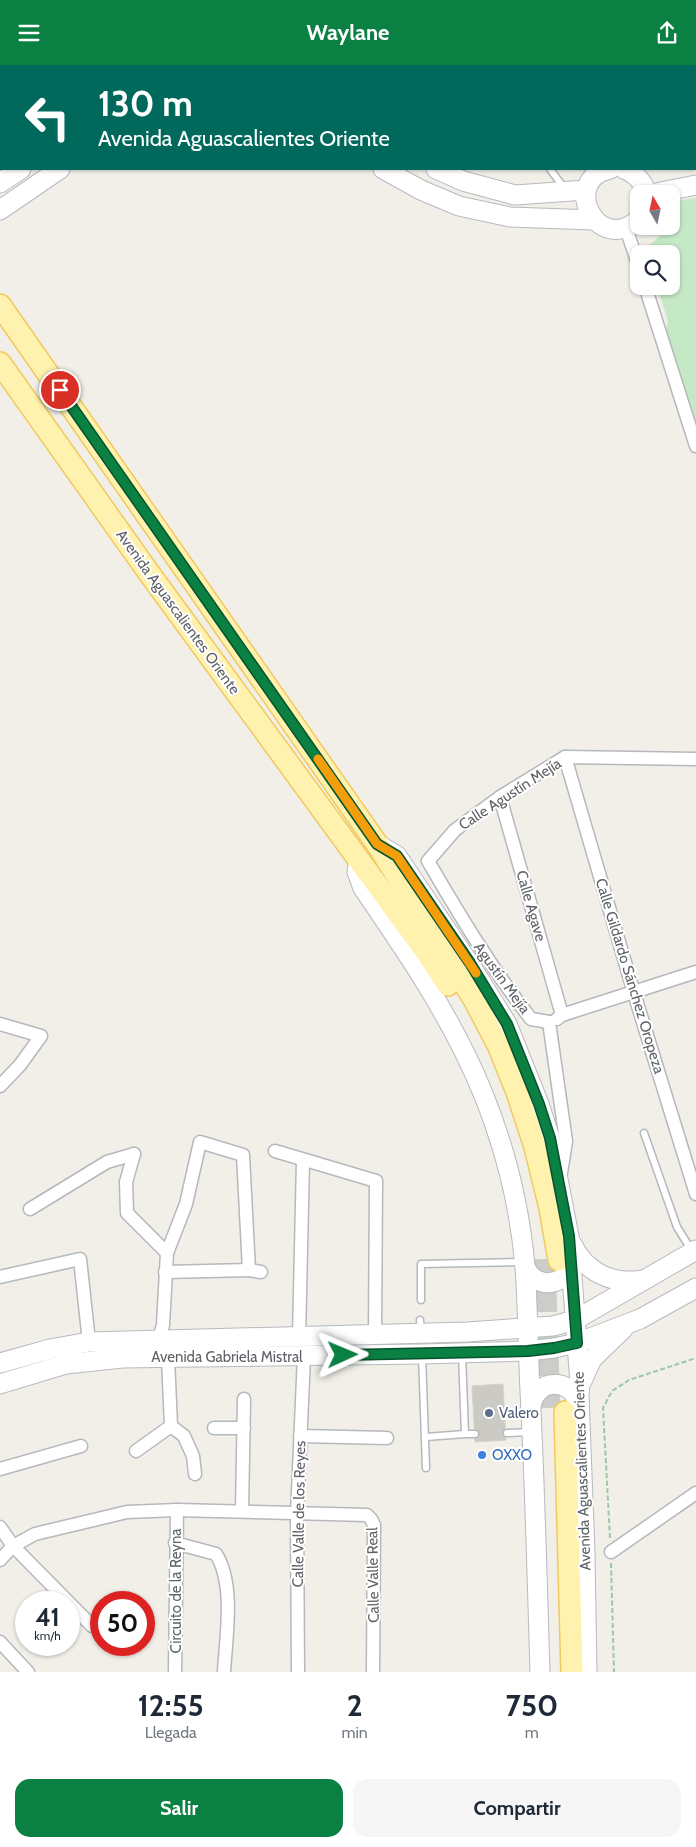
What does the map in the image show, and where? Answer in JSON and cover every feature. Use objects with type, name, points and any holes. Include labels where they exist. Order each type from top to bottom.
[{"type":"main road","points":[[0,183],[20,170]]},
{"type":"main road","points":[[0,210],[59,170]]},
{"type":"main road","points":[[385,170],[421,190],[459,207],[510,217],[594,220],[609,228],[630,224]]},
{"type":"main road","points":[[438,170],[463,181],[515,195],[586,190]]},
{"type":"main road","points":[[594,220],[588,211],[585,201],[586,190],[597,175],[608,170]]},
{"type":"main road","points":[[627,170],[639,178],[642,185]]},
{"type":"main road","points":[[680,188],[696,185]]},
{"type":"main road","name":"Avenida Aguascalientes Oriente","points":[[0,305],[377,844],[475,1001],[499,1047],[517,1092],[535,1147],[550,1208],[545,1262],[527,1327],[528,1351],[556,1411],[585,1554],[587,1672]]},
{"type":"main road","name":"Avenida Aguascalientes Oriente","points":[[0,363],[149,573],[427,953],[458,1001],[484,1050],[504,1096],[520,1144],[536,1209],[545,1262],[575,1320],[580,1384],[556,1411],[532,1431],[540,1672]]},
{"type":"main road","name":"Avenida Aguascalientes Oriente","points":[[377,844],[397,856],[470,963],[507,1024],[539,1104],[550,1138],[560,1180],[569,1236],[545,1262]]},
{"type":"main road","points":[[569,1236],[583,1262],[598,1274],[606,1278],[624,1281],[650,1277]]},
{"type":"main road","name":"Avenida Gabriela Mistral","points":[[0,1363],[50,1349],[89,1342],[375,1335],[420,1327],[467,1332],[553,1326],[575,1320],[694,1251]]},
{"type":"main road","points":[[580,1384],[592,1359],[628,1324],[696,1288]]},
{"type":"main road","name":"Avenida Gabriela Mistral","points":[[0,1384],[66,1364],[122,1358],[528,1351],[577,1343],[628,1324]]},
{"type":"main road","name":"Avenida Aguascalientes Oriente","points":[[556,1411],[557,1672]]},
{"type":"main road","name":"Avenida Aguascalientes Oriente","points":[[556,1411],[572,1672]]},
{"type":"street","points":[[648,295],[696,446]]},
{"type":"street","name":"Calle Agustín Mejía","points":[[428,861],[455,830],[500,797],[566,757],[696,759]]},
{"type":"street","name":"Calle Gildardo Sánchez Oropeza","points":[[566,757],[634,993],[696,1194]]},
{"type":"street","name":"Calle Agave","points":[[500,797],[562,1015]]},
{"type":"street","name":"Agustín Mejía","points":[[428,861],[476,943],[512,994],[531,1019],[549,1022],[566,1141],[560,1180]]},
{"type":"street","points":[[549,1022],[562,1015],[696,972]]},
{"type":"street","points":[[0,1024],[41,1036],[20,1065],[0,1086]]},
{"type":"street","points":[[165,1272],[255,1271],[243,1155],[200,1142],[186,1203],[167,1253],[165,1272],[163,1325],[160,1340],[160,1358],[171,1426],[184,1436],[193,1456],[195,1474]]},
{"type":"street","points":[[275,1151],[376,1181],[375,1335]]},
{"type":"street","points":[[30,1209],[107,1162],[134,1154],[126,1182],[127,1213],[167,1253]]},
{"type":"street","points":[[299,1338],[303,1160]]},
{"type":"street","points":[[0,1277],[80,1259],[89,1342]]},
{"type":"street","name":"Calle Valle de los Reyes","points":[[298,1672],[297,1514],[304,1356]]},
{"type":"street","points":[[242,1511],[244,1399]]},
{"type":"street","points":[[136,1451],[171,1426]]},
{"type":"street","points":[[214,1428],[244,1428]]},
{"type":"street","points":[[300,1435],[387,1438]]},
{"type":"street","points":[[0,1469],[81,1445]]},
{"type":"street","points":[[611,1552],[696,1493]]},
{"type":"street","name":"Calle Valle Real","points":[[0,1560],[13,1546],[35,1533],[127,1512],[177,1510],[367,1515],[374,1525],[373,1672]]},
{"type":"street","name":"Circuito de la Reyna","points":[[175,1672],[175,1543],[177,1510]]},
{"type":"street","points":[[0,1527],[13,1546],[90,1624]]},
{"type":"street","points":[[175,1543],[216,1554],[223,1565],[228,1605],[224,1672]]},
{"type":"street","points":[[0,1642],[28,1672]]},
{"type":"lane","points":[[551,170],[567,191]]},
{"type":"lane","points":[[644,1133],[677,1227],[694,1251]]},
{"type":"lane","points":[[421,1299],[421,1264],[545,1262]]},
{"type":"lane","points":[[462,1352],[465,1434]]},
{"type":"lane","points":[[422,1354],[426,1468]]},
{"type":"lane","points":[[507,1433],[532,1431]]},
{"type":"lane","points":[[426,1437],[475,1434]]},
{"type":"path","points":[[614,1672],[611,1552],[603,1407],[612,1391],[629,1380],[696,1358]]},
{"type":"green space","points":[[696,198],[696,426],[666,329],[668,321],[660,295],[680,295],[680,245],[649,245],[661,235],[680,235],[680,200]]},
{"type":"building","name":"Valero","points":[[503,1384],[506,1440],[475,1442],[472,1386]]},
{"type":"tunnel","points":[[545,1259],[550,1413]]},
{"type":"slow traffic","points":[[318,759],[377,844],[397,856],[476,973]]},
{"type":"place","name":"Valero","points":[[489,1413]]},
{"type":"place","name":"OXXO","points":[[482,1455]]},
{"type":"route","points":[[60,390],[377,844],[397,856],[470,963],[507,1024],[539,1104],[550,1138],[560,1180],[569,1236],[577,1343],[528,1351],[343,1355]]}]
